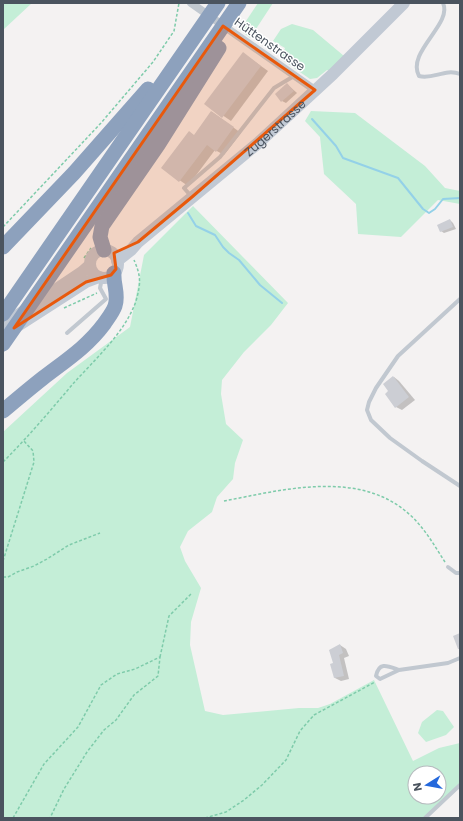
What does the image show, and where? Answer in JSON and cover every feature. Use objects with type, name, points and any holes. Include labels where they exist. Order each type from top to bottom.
[{"type":"highway","points":[[3,314],[218,3]]},
{"type":"highway","points":[[3,344],[239,3]]},
{"type":"highway","points":[[3,411],[35,384],[84,347],[96,335],[110,315],[116,304],[116,296],[114,282],[100,237],[102,226],[170,128],[246,3]]},
{"type":"highway","points":[[3,247],[79,168],[201,27]]},
{"type":"main road","name":"Zugerstrasse","points":[[3,335],[86,282],[134,246],[246,154],[315,90],[404,3]]},
{"type":"main road","name":"Zugerstrasse","points":[[3,325],[82,272],[90,265],[92,256],[95,252],[108,265]]},
{"type":"main road","points":[[90,265],[92,272],[108,265]]},
{"type":"street","name":"Hüttenstrasse","points":[[192,4],[315,90]]},
{"type":"lane","points":[[443,3],[445,10],[440,22],[419,55],[416,66],[417,72],[420,76],[426,78],[444,72],[454,72],[460,74]]},
{"type":"lane","points":[[192,198],[184,188],[220,157],[274,88],[295,76]]},
{"type":"lane","points":[[67,333],[106,299],[100,288],[108,265]]},
{"type":"lane","points":[[460,299],[398,356],[376,388],[367,410],[371,420],[390,438],[460,486]]},
{"type":"lane","points":[[448,568],[456,573],[460,573]]},
{"type":"lane","points":[[399,670],[384,665],[377,671],[376,676],[380,679],[399,670],[448,663],[460,658]]},
{"type":"lane","points":[[425,818],[460,785]]},
{"type":"path","points":[[3,227],[101,123],[153,62],[174,31],[179,3]]},
{"type":"path","points":[[3,462],[24,441],[105,350],[127,320],[136,302],[139,288],[140,275],[134,246]]},
{"type":"path","points":[[3,561],[34,462],[33,451],[24,441]]},
{"type":"path","points":[[224,501],[281,490],[321,487],[349,487],[367,490],[387,499],[408,513],[429,537],[448,568]]},
{"type":"path","points":[[3,577],[8,577],[16,572],[48,560],[69,545],[100,533]]},
{"type":"path","points":[[50,818],[64,789],[87,752],[104,730],[116,720],[134,695],[158,676],[160,657],[169,616],[192,593]]},
{"type":"path","points":[[13,818],[44,764],[78,727],[101,685],[117,674],[135,669],[160,657]]},
{"type":"path","points":[[205,818],[226,812],[244,800],[262,785],[286,760],[300,731],[314,715],[380,679]]},
{"type":"highlighted area","points":[[223,26],[315,90],[138,242],[114,253],[116,269],[111,275],[86,282],[14,328]]},
{"type":"green space","points":[[3,3],[32,3],[3,30]]},
{"type":"green space","points":[[258,3],[273,3],[250,38],[240,30]]},
{"type":"green space","points":[[292,24],[313,30],[344,56],[329,71],[327,70],[317,78],[310,79],[281,59],[285,48],[273,41],[281,29]]},
{"type":"green space","points":[[311,111],[355,113],[425,166],[445,188],[460,191],[460,204],[438,200],[401,237],[358,234],[356,204],[324,174],[320,137],[305,121]]},
{"type":"green space","points":[[193,206],[288,303],[271,325],[244,352],[222,380],[221,394],[226,424],[243,440],[235,463],[233,479],[217,497],[212,512],[188,531],[180,547],[185,561],[201,588],[191,622],[190,645],[205,711],[223,715],[299,708],[318,708],[330,704],[374,680],[413,761],[439,748],[460,743],[460,785],[447,797],[447,765],[407,765],[407,805],[439,805],[425,818],[3,818],[3,432],[67,373],[130,327],[144,255]]},
{"type":"green space","points":[[437,710],[443,711],[454,727],[446,735],[426,742],[418,733],[422,722]]},
{"type":"building","points":[[243,52],[261,66],[222,118],[204,104]]},
{"type":"building","points":[[287,83],[294,91],[281,102],[275,94]]},
{"type":"building","points":[[211,111],[234,127],[216,152],[207,145],[179,182],[161,168],[189,131],[194,135]]},
{"type":"building","points":[[450,219],[453,227],[440,232],[437,225]]},
{"type":"building","points":[[393,376],[409,397],[395,408],[385,394],[388,391],[383,384]]},
{"type":"building","points":[[460,633],[460,649],[458,649],[453,636]]},
{"type":"building","points":[[340,644],[343,653],[339,655],[344,676],[334,678],[330,664],[333,663],[329,650]]},
{"type":"waterway","points":[[312,119],[336,146],[343,158],[398,178],[423,209],[429,213],[435,209],[443,199],[460,198]]},
{"type":"waterway","points":[[188,213],[196,226],[215,235],[223,247],[239,260],[260,285],[282,303]]}]
